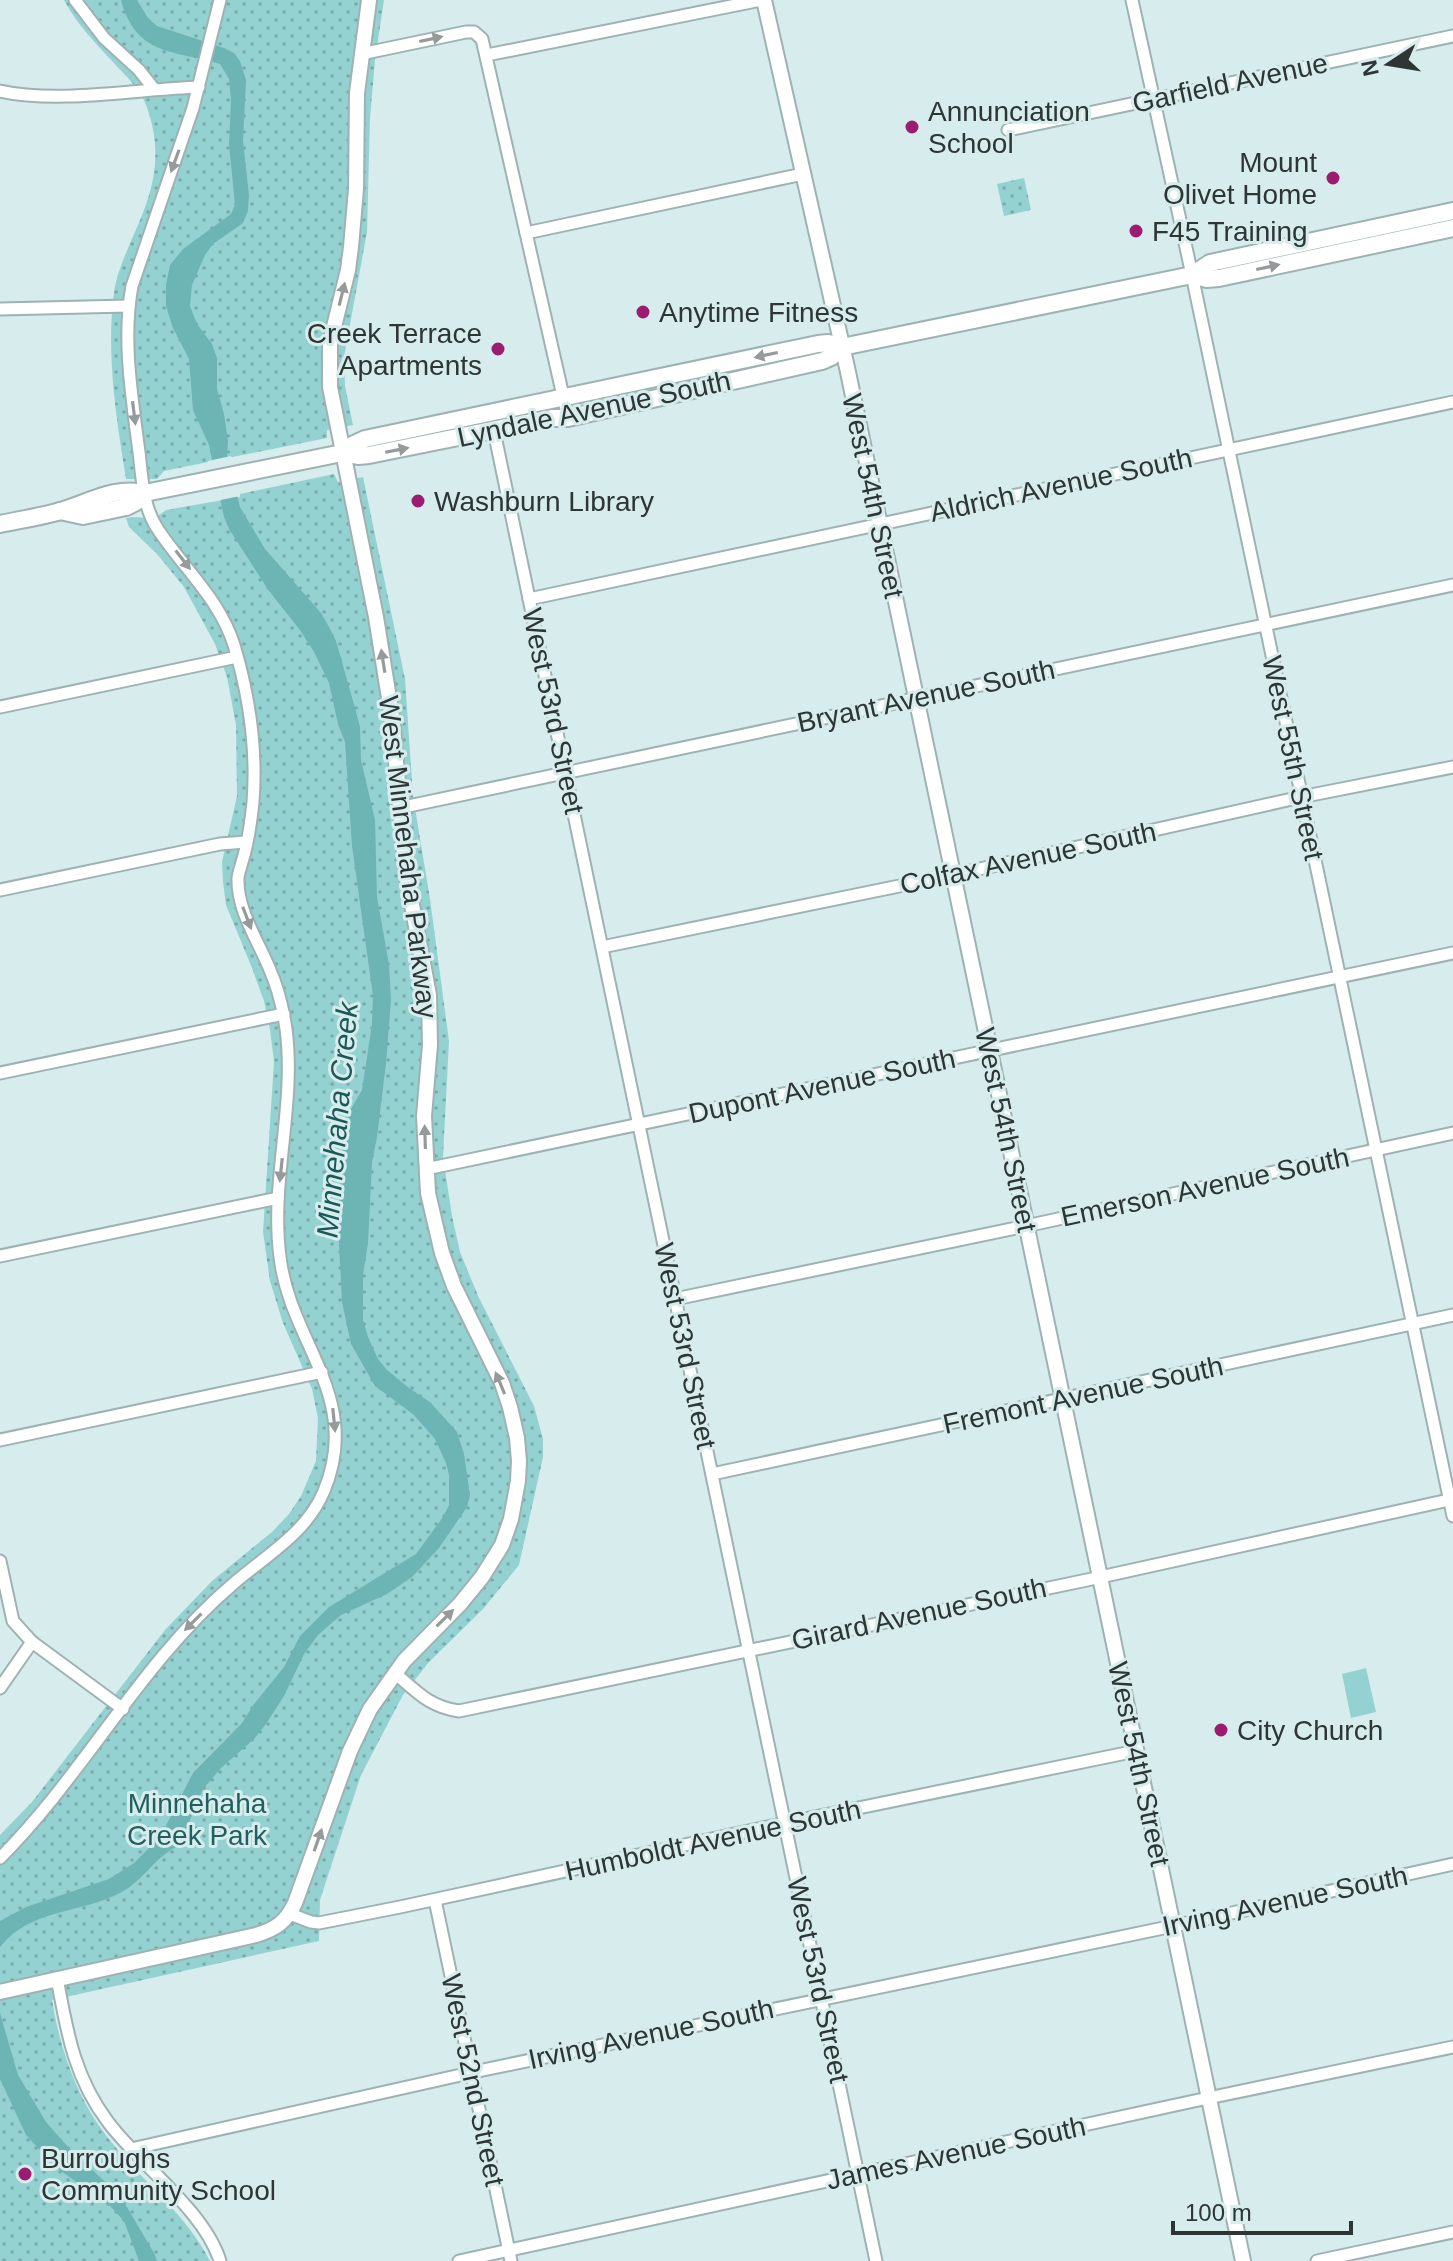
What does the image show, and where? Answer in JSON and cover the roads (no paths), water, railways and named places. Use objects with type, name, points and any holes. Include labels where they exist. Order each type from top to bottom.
[{"type":"main road","name":"Lyndale Avenue South","points":[[342,453],[365,439],[818,344],[842,347],[1192,275],[1210,263],[1453,211]]},
{"type":"main road","name":"Lyndale Avenue South","points":[[1192,275],[1219,278],[1453,228]]},
{"type":"main road","name":"Lyndale Avenue South","points":[[0,524],[60,511],[79,516],[113,510],[132,506],[145,493],[342,453],[363,456],[552,418],[568,418],[822,361],[842,347]]},
{"type":"street","points":[[75,0],[104,38],[139,70],[154,89]]},
{"type":"street","points":[[0,1858],[50,1804],[155,1663],[192,1622],[232,1584],[295,1535],[311,1516],[332,1470],[336,1445],[331,1395],[285,1287],[280,1257],[278,1198],[288,1100],[287,1036],[284,1014],[269,966],[242,903],[238,879],[253,802],[252,732],[247,698],[233,642],[203,586],[153,522],[145,493],[128,347],[128,306],[143,251],[199,87],[220,0]]},
{"type":"street","name":"West Minnehaha Parkway","points":[[290,1914],[303,1886],[350,1751],[370,1709],[404,1661],[460,1604],[492,1563],[511,1519],[518,1481],[517,1438],[510,1407],[442,1253],[428,1193],[424,1116],[431,1009],[406,873],[392,717],[376,617],[330,387],[329,354],[351,247],[356,189],[357,93],[369,0]]},
{"type":"street","points":[[487,55],[762,0]]},
{"type":"street","name":"West 54th Street","points":[[762,0],[842,347],[1243,2261]]},
{"type":"street","name":"West 55th Street","points":[[1132,0],[1453,1516]]},
{"type":"street","points":[[361,54],[470,32],[482,39],[568,418]]},
{"type":"street","name":"Garfield Avenue","points":[[1008,130],[1453,36]]},
{"type":"street","points":[[0,91],[70,96],[199,87]]},
{"type":"street","points":[[526,233],[803,174]]},
{"type":"street","points":[[0,309],[128,306]]},
{"type":"street","name":"Aldrich Avenue South","points":[[529,599],[1453,402]]},
{"type":"street","name":"West 53rd Street","points":[[494,431],[876,2261]]},
{"type":"street","name":"Bryant Avenue South","points":[[399,808],[1453,585]]},
{"type":"street","points":[[0,707],[237,657]]},
{"type":"street","name":"Colfax Avenue South","points":[[602,947],[1453,767]]},
{"type":"street","points":[[0,890],[220,844],[246,842]]},
{"type":"street","name":"Dupont Avenue South","points":[[426,1169],[1453,953]]},
{"type":"street","points":[[0,1073],[284,1014]]},
{"type":"street","name":"Emerson Avenue South","points":[[675,1299],[1453,1133]]},
{"type":"street","points":[[0,1256],[278,1198]]},
{"type":"street","name":"Fremont Avenue South","points":[[712,1474],[1453,1315]]},
{"type":"street","points":[[0,1440],[322,1372]]},
{"type":"street","name":"Girard Avenue South","points":[[396,1674],[429,1702],[459,1711],[1451,1500]]},
{"type":"street","points":[[0,1561],[13,1621],[32,1642],[123,1709]]},
{"type":"street","points":[[0,1624],[13,1621]]},
{"type":"street","points":[[0,1688],[32,1642]]},
{"type":"street","name":"Humboldt Avenue South","points":[[290,1914],[319,1923],[1136,1751]]},
{"type":"street","name":"Irving Avenue South","points":[[131,2149],[472,2073],[1453,1864]]},
{"type":"street","name":"West 52nd Street","points":[[435,1900],[510,2256]]},
{"type":"street","points":[[6,1991],[256,1935],[277,1927],[290,1914]]},
{"type":"street","points":[[57,1978],[69,2043],[91,2098],[108,2123],[189,2210],[220,2261]]},
{"type":"street","name":"James Avenue South","points":[[459,2261],[510,2256],[859,2174],[1453,2047]]},
{"type":"street","points":[[1317,2261],[1453,2232]]},
{"type":"place","name":"Annunciation School","points":[[912,127]]},
{"type":"place","name":"Mount Olivet Home","points":[[1333,178]]},
{"type":"place","name":"F45 Training","points":[[1136,231]]},
{"type":"place","name":"Anytime Fitness","points":[[643,312]]},
{"type":"place","name":"Creek Terrace Apartments","points":[[498,349]]},
{"type":"place","name":"Washburn Library","points":[[418,501]]},
{"type":"place","name":"City Church","points":[[1221,1730]]},
{"type":"place","name":"Burroughs Community School","points":[[25,2174]]},
{"type":"water label","name":"Minnehaha Creek","points":[[337,1120]]},
{"type":"park label","name":"Minnehaha Creek Park","points":[[197,1819]]}]
